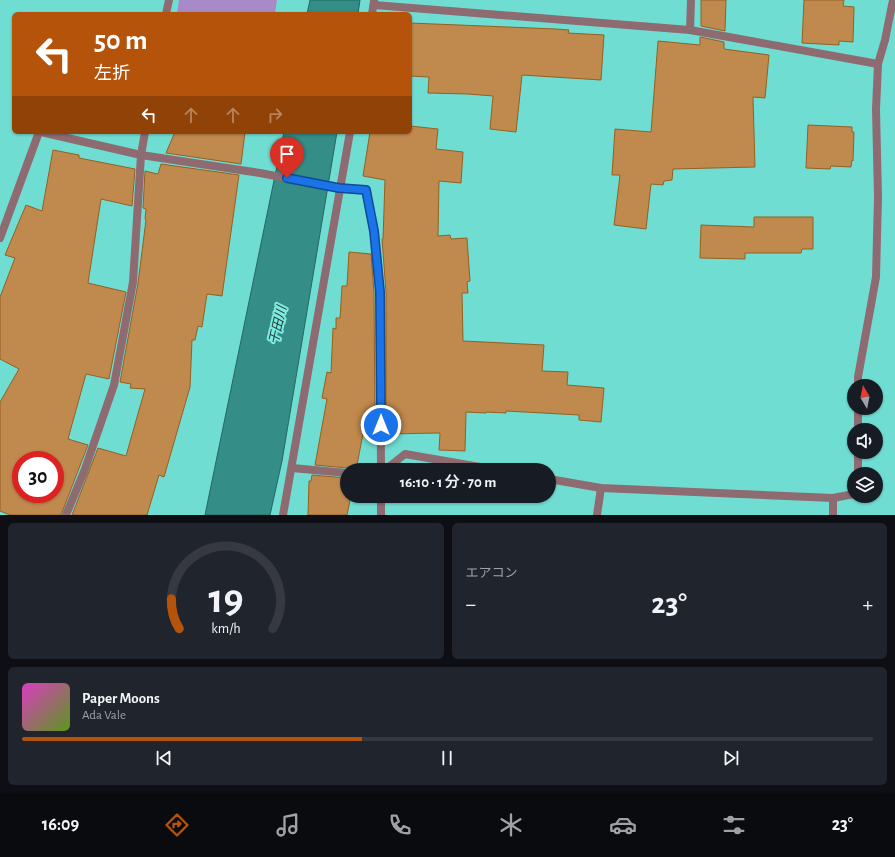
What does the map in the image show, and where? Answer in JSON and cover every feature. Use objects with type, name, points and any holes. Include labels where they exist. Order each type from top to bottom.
[{"type":"street","points":[[166,12],[169,0]]},
{"type":"street","points":[[690,30],[691,0]]},
{"type":"street","points":[[858,379],[876,277],[878,197],[876,108],[878,64],[885,40],[893,0]]},
{"type":"street","points":[[374,3],[690,30],[878,64]]},
{"type":"street","points":[[0,238],[39,134]]},
{"type":"street","points":[[49,134],[141,155],[339,188],[366,190],[374,231],[380,292],[381,463]]},
{"type":"street","points":[[66,515],[85,469],[114,385],[133,282],[141,155],[145,134]]},
{"type":"street","points":[[283,515],[350,134]]},
{"type":"street","points":[[394,463],[406,454],[457,463]]},
{"type":"street","points":[[292,468],[340,473]]},
{"type":"street","points":[[556,480],[601,488],[833,498],[847,495]]},
{"type":"street","points":[[597,515],[601,488]]},
{"type":"street","points":[[833,498],[833,515]]},
{"type":"street","points":[[381,503],[381,515]]},
{"type":"shaded area","points":[[179,0],[277,0],[275,12],[177,12]]},
{"type":"water","points":[[310,0],[360,0],[358,12],[307,12]]},
{"type":"water","name":"干田川","points":[[284,134],[337,134],[282,461],[270,515],[205,515]]},
{"type":"building","points":[[701,0],[726,0],[725,31],[701,26]]},
{"type":"building","points":[[804,0],[844,0],[843,6],[854,7],[853,42],[839,41],[839,45],[802,43]]},
{"type":"building","points":[[412,23],[556,29],[569,30],[568,33],[604,35],[601,80],[522,75],[516,132],[490,129],[493,96],[428,93],[429,77],[412,76]]},
{"type":"building","points":[[700,37],[724,42],[724,49],[769,55],[765,98],[753,97],[755,167],[673,169],[672,180],[664,181],[663,185],[651,184],[646,229],[614,225],[620,175],[612,175],[615,129],[651,132],[658,41],[700,45]]},
{"type":"building","points":[[808,125],[852,127],[852,132],[854,132],[853,161],[852,160],[851,167],[831,166],[830,169],[806,168]]},
{"type":"building","points":[[412,126],[438,129],[436,149],[463,152],[461,183],[439,181],[438,236],[450,235],[451,239],[467,238],[470,281],[467,282],[468,293],[462,293],[463,341],[544,345],[542,371],[568,372],[567,385],[604,388],[601,422],[579,420],[579,415],[506,411],[506,413],[466,412],[465,451],[439,450],[440,433],[386,434],[386,292],[382,239],[385,180],[363,176],[370,134],[412,134]]},
{"type":"building","points":[[174,134],[245,134],[241,164],[166,153]]},
{"type":"building","points":[[53,150],[79,155],[79,158],[135,169],[132,206],[101,199],[88,283],[126,292],[109,379],[86,374],[68,439],[88,445],[61,515],[10,515],[0,511],[0,402],[19,369],[0,359],[0,297],[15,258],[5,255],[26,205],[42,211]]},
{"type":"building","points":[[161,164],[239,175],[222,296],[207,294],[202,327],[198,326],[195,340],[192,340],[190,387],[164,477],[159,475],[147,515],[72,515],[98,448],[126,456],[145,389],[130,388],[131,384],[120,382],[138,283],[146,220],[146,209],[143,208],[145,171],[158,174]]},
{"type":"building","points":[[754,217],[813,217],[813,249],[802,249],[801,253],[745,253],[745,259],[700,258],[701,225],[754,227]]},
{"type":"building","points":[[349,252],[371,254],[374,292],[375,434],[363,434],[357,463],[340,463],[340,467],[315,465],[327,399],[322,398],[327,372],[331,373],[333,328],[336,329],[336,318],[340,318],[342,286],[347,286]]},
{"type":"building","points":[[312,475],[340,477],[340,503],[350,503],[347,515],[308,515],[309,481],[311,481]]},
{"type":"route","points":[[287,178],[339,188],[366,190],[374,231],[380,292],[381,425]]}]
